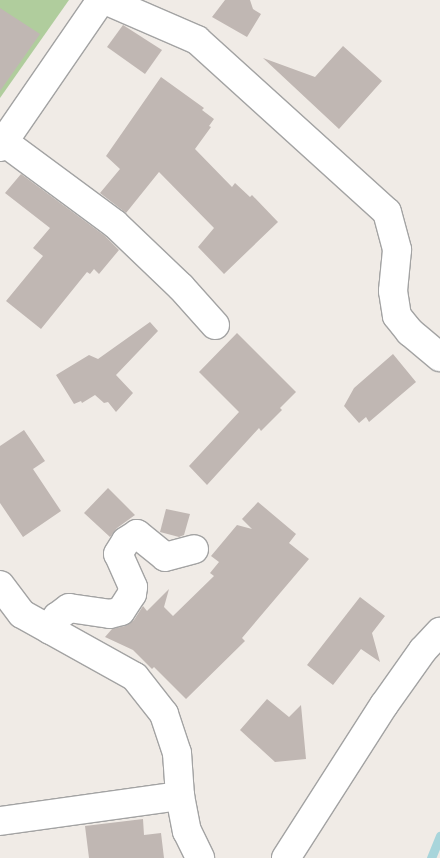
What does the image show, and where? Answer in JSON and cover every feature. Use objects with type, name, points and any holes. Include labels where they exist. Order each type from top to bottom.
[{"type":"street","points":[[215,325],[181,287],[115,224],[1,142],[103,0],[197,40],[387,212],[397,250],[394,291],[397,316],[410,332],[440,357]]},
{"type":"street","points":[[50,630],[57,617],[68,608],[110,614],[121,611],[132,594],[133,587],[118,554],[126,541],[137,534],[165,557],[194,549]]},
{"type":"street","points":[[0,585],[22,614],[135,677],[164,714],[177,753],[180,796],[186,831],[200,858]]},
{"type":"street","points":[[286,858],[384,705],[423,650],[440,632]]},
{"type":"street","points":[[0,821],[180,796]]},
{"type":"green space","points":[[0,0],[69,0],[0,98]]},
{"type":"building","points":[[225,0],[250,0],[253,9],[261,14],[247,37],[212,17]]},
{"type":"building","points":[[0,8],[40,34],[0,91]]},
{"type":"building","points":[[123,25],[162,50],[145,74],[107,47]]},
{"type":"building","points":[[343,46],[382,81],[339,129],[263,58],[315,77]]},
{"type":"building","points":[[161,77],[204,108],[202,110],[214,119],[209,126],[211,127],[195,149],[232,187],[235,183],[250,197],[252,195],[278,222],[224,274],[198,247],[214,228],[159,172],[126,213],[100,193],[120,169],[106,156]]},
{"type":"building","points":[[21,174],[105,236],[119,250],[99,274],[94,269],[90,274],[87,272],[41,329],[6,301],[43,256],[33,248],[50,228],[5,193]]},
{"type":"building","points":[[150,322],[158,331],[116,375],[133,393],[116,412],[108,402],[104,403],[95,395],[82,403],[81,401],[74,404],[56,375],[89,355],[98,359]]},
{"type":"building","points":[[237,333],[296,392],[280,408],[282,410],[261,431],[259,428],[207,485],[189,466],[239,412],[199,372]]},
{"type":"building","points":[[393,354],[416,382],[369,422],[366,417],[359,423],[344,406],[354,388]]},
{"type":"building","points":[[24,430],[45,461],[33,469],[61,511],[23,537],[0,503],[0,446]]},
{"type":"building","points":[[108,488],[135,515],[117,528],[110,537],[84,513]]},
{"type":"building","points":[[258,502],[296,534],[289,543],[309,559],[242,638],[245,641],[186,699],[154,667],[152,669],[133,650],[105,637],[112,629],[125,626],[134,620],[143,606],[147,611],[169,589],[164,607],[173,616],[214,576],[210,573],[219,562],[211,556],[237,525],[252,529],[242,519]]},
{"type":"building","points":[[166,509],[190,514],[184,535],[179,537],[160,532]]},
{"type":"building","points":[[360,597],[385,616],[372,633],[380,662],[361,649],[333,685],[307,665]]},
{"type":"building","points":[[267,699],[289,717],[301,705],[306,759],[275,762],[240,730]]},
{"type":"building","points":[[143,819],[144,835],[161,833],[164,858],[89,858],[85,826]]},
{"type":"waterway","points":[[431,858],[440,836]]}]
